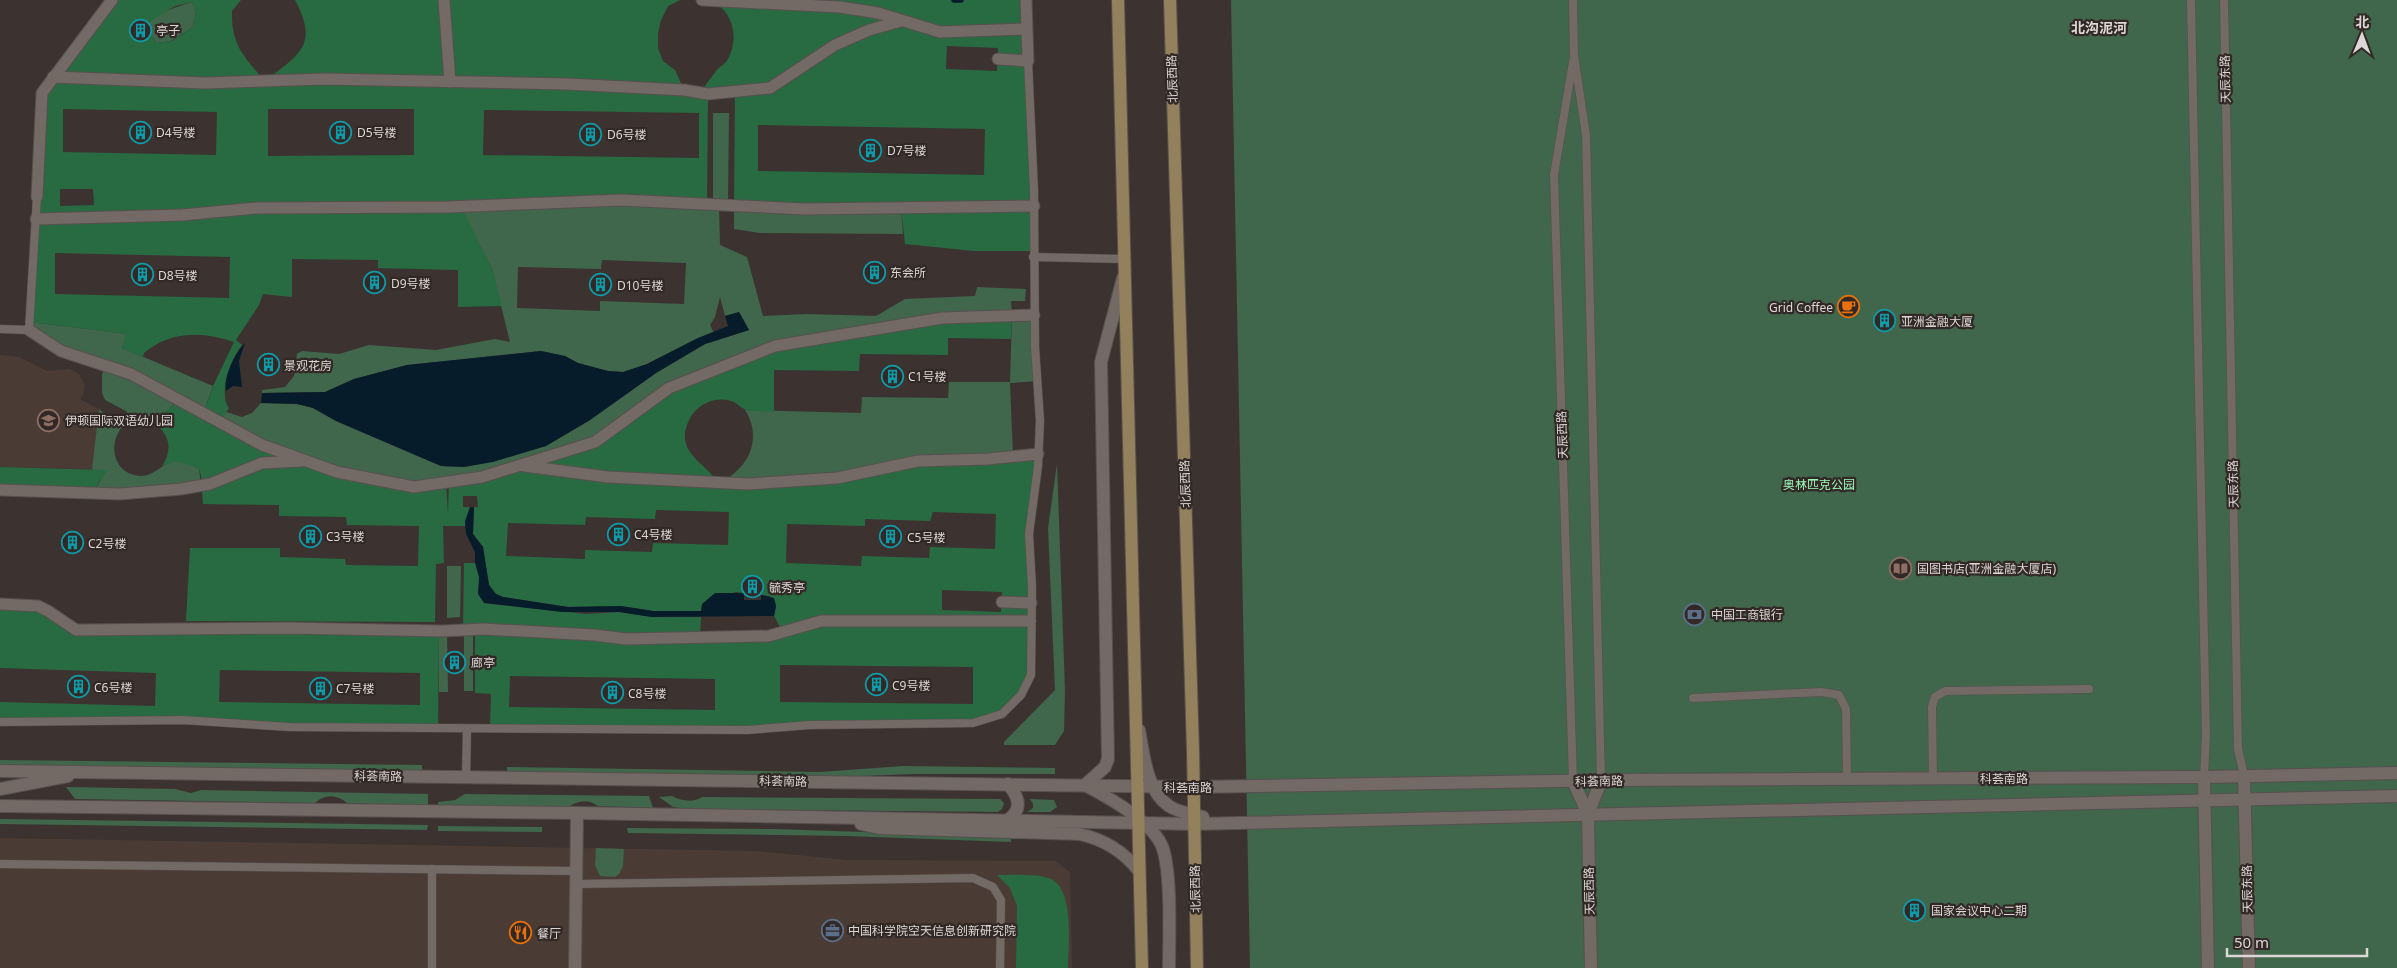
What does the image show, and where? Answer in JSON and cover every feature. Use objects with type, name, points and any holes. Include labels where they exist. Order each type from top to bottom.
[{"type":"main road","points":[[1118,0],[1142,968]]},
{"type":"main road","name":"北辰西路","points":[[1170,0],[1194,787],[1197,968]]},
{"type":"street","points":[[37,197],[42,92],[112,0]]},
{"type":"street","points":[[444,0],[450,82]]},
{"type":"street","points":[[702,0],[840,7],[878,14],[940,32],[1026,30]]},
{"type":"street","points":[[998,59],[1028,61],[1026,0]]},
{"type":"street","points":[[54,77],[205,83],[325,79],[567,84],[684,90],[708,94],[770,88],[835,46],[869,30],[901,21]]},
{"type":"street","points":[[36,220],[182,216],[257,208],[448,207],[621,200],[805,208],[1034,206]]},
{"type":"street","points":[[1125,273],[1101,362],[1108,759],[1104,767],[1085,785],[1110,799],[1152,831],[1162,846],[1166,866],[1169,968]]},
{"type":"street","points":[[29,330],[61,351],[131,374],[262,445],[337,472],[414,487],[482,477],[595,442],[670,388],[775,346],[942,318],[1034,315]]},
{"type":"street","points":[[520,466],[608,477],[748,484],[837,478],[918,460],[988,459],[1038,454]]},
{"type":"street","points":[[0,490],[120,494],[181,489],[210,484],[262,463],[306,461]]},
{"type":"street","points":[[1002,602],[1031,603]]},
{"type":"street","points":[[0,604],[38,606],[76,630],[177,628],[443,631],[483,629],[594,635],[626,639],[769,636],[821,622],[1030,621]]},
{"type":"street","points":[[1137,718],[1155,793],[1169,807],[1228,824]]},
{"type":"street","name":"科荟南路","points":[[0,771],[1194,787],[1573,781],[2204,777],[2397,773]]},
{"type":"street","points":[[0,789],[38,783],[83,772]]},
{"type":"street","name":"天辰东路","points":[[2244,775],[2249,968]]},
{"type":"street","points":[[2204,777],[2208,968]]},
{"type":"street","name":"天辰西路","points":[[1573,781],[1588,814]]},
{"type":"street","name":"天辰西路","points":[[1591,968],[1588,814],[1601,781]]},
{"type":"street","points":[[1008,784],[1016,794],[1019,803],[1017,812],[1008,820]]},
{"type":"street","points":[[1228,824],[1224,824],[2397,796]]},
{"type":"street","points":[[0,806],[1228,824]]},
{"type":"street","points":[[575,968],[578,871],[577,813]]},
{"type":"street","points":[[829,817],[879,828],[1079,834],[1093,837],[1113,848],[1129,858],[1139,871]]},
{"type":"lane","name":"天辰西路","points":[[1573,0],[1574,55],[1586,135],[1601,781]]},
{"type":"lane","points":[[2190,0],[2206,735],[2204,777]]},
{"type":"lane","name":"天辰东路","points":[[2224,0],[2238,749],[2244,775]]},
{"type":"lane","name":"天辰西路","points":[[1573,781],[1554,175],[1574,55]]},
{"type":"lane","points":[[0,722],[183,720],[290,727],[747,730],[810,725],[973,723],[1002,714],[1020,695],[1031,675],[1029,534],[1038,454],[1039,396],[1034,315],[1034,206],[1028,61]]},
{"type":"lane","points":[[0,329],[29,330],[37,197]]},
{"type":"lane","points":[[1033,257],[1124,259]]},
{"type":"lane","points":[[1933,778],[1932,707],[1935,697],[1946,691],[2088,689]]},
{"type":"lane","points":[[1693,698],[1821,692],[1839,695],[1846,709],[1847,779]]},
{"type":"lane","points":[[466,777],[467,729]]},
{"type":"lane","points":[[0,864],[578,871]]},
{"type":"lane","points":[[432,869],[432,968]]},
{"type":"lane","points":[[577,884],[973,878],[993,887],[1001,900],[1000,968]]},
{"type":"shaded area","name":"伊顿国际双语幼儿园","points":[[0,355],[19,357],[47,371],[69,369],[79,374],[85,385],[80,399],[99,409],[92,469],[0,467]]},
{"type":"shaded area","points":[[0,838],[756,851],[847,860],[1055,861],[1070,872],[1072,968],[0,968]]},
{"type":"green space","points":[[112,0],[241,0],[232,11],[232,23],[236,42],[245,57],[265,81],[288,63],[302,47],[305,38],[305,28],[302,15],[295,0],[680,0],[668,6],[661,20],[658,33],[658,48],[663,61],[675,70],[684,90],[701,92],[717,70],[727,61],[734,40],[731,22],[726,13],[712,2],[702,0],[1026,0],[1033,251],[974,251],[905,244],[901,208],[734,205],[735,91],[708,94],[707,204],[461,206],[492,269],[502,306],[458,307],[458,270],[378,268],[378,260],[292,259],[292,297],[263,294],[259,305],[236,340],[242,345],[234,358],[227,376],[225,394],[229,408],[220,421],[337,472],[414,487],[446,482],[448,515],[449,482],[595,442],[669,388],[775,346],[942,318],[1012,315],[1011,339],[948,338],[948,355],[860,354],[859,371],[774,370],[774,412],[747,410],[728,400],[715,400],[698,408],[687,424],[685,437],[688,450],[717,483],[837,478],[918,461],[1038,454],[1033,494],[1031,675],[1002,714],[973,723],[747,730],[490,726],[491,694],[475,693],[475,630],[463,631],[464,563],[475,563],[478,569],[484,603],[586,614],[619,612],[652,617],[701,617],[700,637],[783,632],[774,616],[776,606],[770,596],[761,595],[761,581],[744,581],[744,593],[735,592],[703,611],[653,611],[621,606],[568,607],[503,597],[496,594],[489,585],[483,547],[473,534],[474,507],[478,507],[477,496],[463,496],[463,507],[470,507],[465,526],[443,526],[444,563],[436,564],[435,622],[186,621],[190,548],[280,548],[280,557],[345,559],[346,565],[418,566],[419,526],[347,525],[346,517],[279,516],[279,505],[203,504],[199,468],[175,461],[162,466],[169,448],[164,432],[154,423],[179,399],[204,412],[214,384],[234,342],[211,336],[187,335],[165,340],[144,353],[143,357],[122,348],[126,334],[30,322],[42,93]],"holes":[[[192,2],[196,13],[193,27],[172,41],[156,43],[153,37],[148,35],[148,38],[131,38],[132,23],[148,23],[175,6]],[[947,46],[998,48],[997,71],[946,69]],[[63,109],[217,112],[216,155],[63,152]],[[268,109],[414,109],[414,155],[268,156]],[[484,110],[699,113],[699,158],[483,155]],[[758,125],[985,129],[984,175],[758,171]],[[60,189],[93,189],[94,205],[60,206]],[[55,253],[230,257],[229,298],[55,294]],[[656,510],[729,512],[728,545],[653,543],[652,552],[585,550],[585,559],[506,556],[508,523],[585,525],[586,517],[655,519]],[[933,512],[996,514],[995,549],[930,547],[929,558],[862,556],[861,566],[786,563],[787,524],[865,526],[865,519],[930,521]],[[942,590],[1002,592],[1001,612],[942,610]],[[780,665],[973,667],[973,704],[780,702]],[[510,676],[715,679],[715,710],[509,707]]]},
{"type":"green space","name":"奥林匹克公园","points":[[1231,0],[2397,0],[2397,968],[1250,968]]},
{"type":"green space","points":[[192,2],[196,12],[193,27],[171,41],[156,43],[153,37],[148,35],[148,23],[158,15]]},
{"type":"green space","points":[[713,113],[729,113],[728,199],[713,199]]},
{"type":"green space","points":[[719,205],[720,245],[747,257],[763,316],[807,314],[876,316],[905,299],[975,296],[977,287],[1026,289],[1025,301],[1011,301],[1012,315],[1034,315],[1038,381],[1010,383],[1013,456],[837,478],[762,483],[728,478],[743,464],[752,447],[752,429],[750,419],[745,410],[861,413],[862,397],[948,398],[949,382],[1010,382],[1012,316],[775,346],[595,442],[482,477],[414,487],[337,472],[220,421],[226,412],[242,417],[252,413],[261,403],[297,404],[313,408],[336,421],[441,466],[464,467],[546,446],[590,420],[656,373],[705,344],[749,330],[739,312],[725,316],[720,297],[715,317],[710,325],[714,333],[698,338],[647,364],[623,372],[608,371],[578,363],[565,356],[541,351],[407,365],[354,379],[325,392],[262,393],[262,390],[285,387],[294,376],[297,354],[302,351],[339,354],[369,345],[436,350],[495,339],[510,342],[492,269],[460,206]],"holes":[[[602,260],[686,263],[684,304],[600,301],[600,311],[517,308],[518,267],[601,269]]]},
{"type":"green space","points":[[734,205],[901,208],[903,234],[760,233],[734,229]]},
{"type":"green space","points":[[30,322],[127,334],[122,348],[213,386],[204,412],[179,399],[154,423],[143,420],[132,422],[126,411],[105,400],[102,393],[102,374],[106,367],[29,330]]},
{"type":"green space","points":[[99,409],[122,427],[117,434],[114,450],[119,465],[125,470],[141,476],[151,474],[171,462],[182,462],[199,468],[201,486],[94,493],[102,477],[92,469]]},
{"type":"green space","points":[[1057,464],[1065,691],[1064,731],[1055,745],[1004,745],[1004,742],[1055,690],[1048,528]]},
{"type":"green space","points":[[0,467],[108,470],[94,493],[0,490]]},
{"type":"green space","points":[[447,566],[461,566],[460,617],[447,618]]},
{"type":"green space","points":[[0,604],[38,606],[76,630],[439,632],[438,728],[183,720],[0,722],[0,702],[155,706],[156,673],[0,668]],"holes":[[[220,670],[420,673],[420,705],[219,702]]]},
{"type":"green space","points":[[447,631],[448,692],[439,692],[439,632]]},
{"type":"green space","points":[[464,632],[473,633],[473,691],[464,691]]},
{"type":"green space","points":[[0,760],[422,765],[422,772],[0,766]]},
{"type":"green space","points":[[903,766],[1055,768],[1055,774],[915,774],[805,778],[507,773],[507,767],[820,772]]},
{"type":"green space","points":[[66,787],[175,789],[191,793],[201,790],[428,794],[428,806],[347,803],[331,796],[322,798],[315,803],[75,799]]},
{"type":"green space","points":[[465,794],[649,796],[653,808],[598,806],[584,801],[569,807],[438,806],[438,802],[455,800]]},
{"type":"green space","points":[[672,796],[687,801],[702,797],[1000,799],[1004,803],[1002,809],[998,812],[689,809],[673,807],[659,797]]},
{"type":"green space","points":[[1030,799],[1054,800],[1057,807],[1050,812],[1027,812],[1033,808]]},
{"type":"green space","points":[[0,819],[428,825],[427,830],[0,824]]},
{"type":"green space","points":[[438,826],[542,827],[542,832],[438,831]]},
{"type":"green space","points":[[627,828],[774,829],[1011,837],[1011,842],[847,836],[628,833]]},
{"type":"green space","points":[[596,848],[624,849],[623,866],[619,874],[615,877],[600,876],[595,865]]},
{"type":"green space","points":[[997,875],[1046,877],[1059,885],[1067,906],[1069,933],[1068,968],[1016,968],[1017,906],[1010,888]]},
{"type":"water","points":[[739,312],[749,330],[705,344],[656,373],[590,420],[546,446],[493,462],[464,467],[441,466],[336,421],[313,408],[297,404],[261,403],[262,393],[325,392],[354,379],[407,365],[541,351],[565,356],[578,363],[608,371],[623,372],[647,364],[698,338],[728,326],[725,316]]},
{"type":"water","points":[[245,343],[239,361],[242,387],[233,386],[226,391],[226,379],[231,366],[237,353]]},
{"type":"water","points":[[470,507],[474,507],[473,534],[483,547],[489,585],[496,594],[503,597],[568,607],[621,606],[653,611],[701,611],[702,604],[715,593],[744,593],[744,600],[761,600],[761,595],[774,598],[776,606],[774,616],[652,617],[619,612],[562,612],[484,603],[478,594],[479,577],[475,563],[475,552],[466,534],[465,521]]},
{"type":"waterway","points":[[954,0],[961,0]]},
{"type":"place","name":"亭子","points":[[140,30]]},
{"type":"place","name":"D4号楼","points":[[140,132]]},
{"type":"place","name":"D5号楼","points":[[341,132]]},
{"type":"place","name":"D6号楼","points":[[591,134]]},
{"type":"place","name":"D7号楼","points":[[871,150]]},
{"type":"place","name":"东会所","points":[[874,272]]},
{"type":"place","name":"D8号楼","points":[[142,275]]},
{"type":"place","name":"D9号楼","points":[[375,283]]},
{"type":"place","name":"D10号楼","points":[[601,285]]},
{"type":"place","name":"Grid Coffee","points":[[1849,307]]},
{"type":"place","name":"亚洲金融大厦","points":[[1885,321]]},
{"type":"place","name":"景观花房","points":[[268,365]]},
{"type":"place","name":"C1号楼","points":[[892,376]]},
{"type":"place","name":"伊顿国际双语幼儿园","points":[[49,420]]},
{"type":"place","name":"C4号楼","points":[[618,534]]},
{"type":"place","name":"C3号楼","points":[[310,536]]},
{"type":"place","name":"C5号楼","points":[[891,537]]},
{"type":"place","name":"C2号楼","points":[[72,543]]},
{"type":"place","name":"国图书店(亚洲金融大厦店)","points":[[1901,568]]},
{"type":"place","name":"毓秀亭","points":[[753,587]]},
{"type":"place","name":"中国工商银行","points":[[1695,614]]},
{"type":"place","name":"廊亭","points":[[455,662]]},
{"type":"place","name":"C9号楼","points":[[876,685]]},
{"type":"place","name":"C6号楼","points":[[78,687]]},
{"type":"place","name":"C7号楼","points":[[320,688]]},
{"type":"place","name":"C8号楼","points":[[612,693]]},
{"type":"place","name":"国家会议中心二期","points":[[1915,910]]},
{"type":"place","name":"中国科学院空天信息创新研究院","points":[[832,930]]},
{"type":"place","name":"餐厅","points":[[521,933]]},
{"type":"district","name":"北沟泥河","points":[[2099,27]]}]
